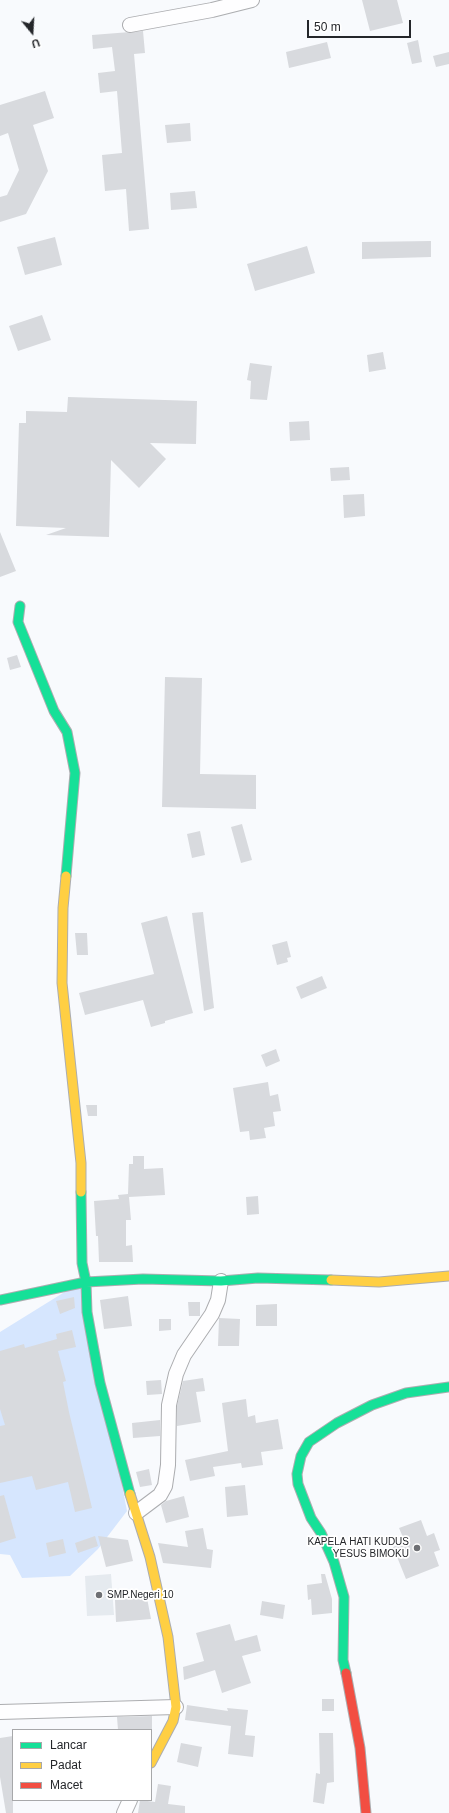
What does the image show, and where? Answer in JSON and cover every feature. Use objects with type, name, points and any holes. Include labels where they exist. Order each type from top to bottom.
[{"type":"street","points":[[130,25],[212,10],[252,0]]},
{"type":"street","points":[[20,606],[18,622],[54,711],[67,732],[75,773],[63,908],[62,983],[81,1163],[82,1263],[86,1282],[87,1312],[100,1383],[136,1513],[150,1557],[167,1630],[176,1707],[173,1721],[152,1761]]},
{"type":"street","points":[[0,1300],[73,1286],[86,1282],[143,1279],[221,1281],[258,1278],[379,1282],[449,1276]]},
{"type":"street","points":[[136,1513],[160,1495],[165,1486],[168,1465],[169,1405],[176,1374],[184,1355],[212,1314],[218,1300],[221,1281]]},
{"type":"street","points":[[366,1813],[360,1748],[343,1660],[344,1597],[334,1562],[311,1518],[298,1484],[297,1474],[301,1456],[309,1442],[338,1423],[372,1405],[406,1393],[449,1386]]},
{"type":"street","points":[[0,1712],[176,1707]]},
{"type":"street","points":[[124,1813],[130,1801]]},
{"type":"shaded area","points":[[83,1286],[127,1511],[98,1549],[70,1576],[22,1578],[10,1555],[0,1554],[0,1332],[71,1288]]},
{"type":"shaded area","name":"SMP.Negeri 10","points":[[111,1574],[114,1615],[87,1616],[85,1576]]},
{"type":"building","points":[[362,0],[397,0],[403,23],[370,31]]},
{"type":"building","points":[[143,31],[145,53],[134,54],[149,229],[129,231],[126,189],[105,191],[102,155],[122,153],[117,91],[100,93],[98,73],[115,71],[112,47],[93,49],[92,35]]},
{"type":"building","points":[[418,40],[422,62],[412,64],[407,43]]},
{"type":"building","points":[[327,42],[331,58],[289,68],[286,52]]},
{"type":"building","points":[[449,52],[449,64],[436,67],[433,56]]},
{"type":"building","points":[[45,91],[54,118],[33,125],[48,171],[26,214],[0,222],[0,197],[7,195],[19,170],[8,133],[0,136],[0,105]]},
{"type":"building","points":[[190,123],[191,141],[167,143],[165,125]]},
{"type":"building","points":[[195,191],[197,208],[171,210],[170,193]]},
{"type":"building","points":[[55,237],[62,265],[25,275],[17,247]]},
{"type":"building","points":[[431,241],[431,257],[362,259],[362,242]]},
{"type":"building","points":[[307,246],[315,273],[255,291],[247,264]]},
{"type":"building","points":[[42,315],[51,340],[18,351],[9,326]]},
{"type":"building","points":[[383,352],[386,369],[369,372],[367,355]]},
{"type":"building","points":[[250,363],[272,366],[267,400],[250,399],[251,381],[247,380]]},
{"type":"building","points":[[68,397],[197,401],[196,444],[150,443],[166,459],[139,488],[111,460],[109,537],[46,535],[66,528],[16,526],[19,423],[26,423],[26,411],[67,412]]},
{"type":"building","points":[[309,421],[310,440],[290,441],[289,422]]},
{"type":"building","points":[[349,467],[350,480],[331,481],[330,468]]},
{"type":"building","points":[[364,494],[365,516],[344,518],[343,495]]},
{"type":"building","points":[[0,532],[16,571],[0,577]]},
{"type":"building","points":[[17,655],[21,667],[10,670],[7,658]]},
{"type":"building","points":[[165,677],[202,678],[200,774],[256,775],[256,809],[162,807]]},
{"type":"building","points":[[242,824],[252,860],[241,863],[231,827]]},
{"type":"building","points":[[200,831],[205,855],[192,858],[187,834]]},
{"type":"building","points":[[203,912],[214,1008],[204,1011],[192,913]]},
{"type":"building","points":[[167,916],[193,1013],[165,1021],[165,1023],[151,1027],[143,1000],[85,1015],[79,993],[154,974],[141,923]]},
{"type":"building","points":[[75,933],[87,933],[88,955],[77,955]]},
{"type":"building","points":[[287,941],[291,957],[287,958],[288,962],[277,965],[272,945]]},
{"type":"building","points":[[322,976],[327,988],[301,999],[296,987]]},
{"type":"building","points":[[276,1049],[280,1061],[266,1067],[261,1055]]},
{"type":"building","points":[[268,1082],[270,1096],[278,1094],[281,1111],[273,1112],[275,1126],[264,1128],[266,1138],[250,1140],[249,1131],[240,1132],[233,1088]]},
{"type":"building","points":[[86,1105],[97,1105],[97,1116],[88,1116]]},
{"type":"building","points":[[133,1156],[144,1156],[144,1169],[163,1168],[165,1195],[129,1197],[131,1220],[126,1220],[126,1246],[132,1245],[133,1262],[99,1262],[94,1201],[119,1199],[118,1195],[128,1194],[129,1164],[133,1164]]},
{"type":"building","points":[[258,1196],[259,1214],[247,1215],[246,1197]]},
{"type":"building","points":[[128,1296],[132,1326],[104,1329],[100,1300]]},
{"type":"building","points":[[74,1297],[75,1308],[60,1314],[56,1301]]},
{"type":"building","points":[[188,1302],[200,1302],[200,1316],[189,1316]]},
{"type":"building","points":[[277,1304],[277,1326],[256,1326],[256,1305]]},
{"type":"building","points":[[219,1318],[240,1319],[239,1346],[218,1346]]},
{"type":"building","points":[[159,1319],[171,1319],[171,1330],[159,1331]]},
{"type":"building","points":[[72,1330],[76,1347],[58,1351],[66,1381],[63,1382],[69,1412],[92,1508],[75,1512],[68,1482],[36,1490],[32,1476],[0,1483],[0,1426],[5,1425],[0,1409],[0,1351],[24,1344],[25,1348],[57,1339],[56,1334]]},
{"type":"building","points":[[203,1378],[205,1391],[196,1392],[201,1422],[177,1426],[177,1406],[183,1381]]},
{"type":"building","points":[[161,1380],[162,1394],[147,1395],[146,1381]]},
{"type":"building","points":[[246,1399],[248,1417],[255,1415],[256,1423],[278,1419],[283,1449],[261,1452],[263,1465],[242,1468],[241,1463],[213,1467],[215,1476],[190,1481],[185,1460],[228,1451],[222,1403]]},
{"type":"building","points":[[160,1420],[160,1436],[133,1438],[132,1423]]},
{"type":"building","points":[[149,1469],[152,1485],[140,1487],[136,1472]]},
{"type":"building","points":[[245,1485],[248,1515],[227,1517],[225,1487]]},
{"type":"building","points":[[4,1495],[16,1538],[0,1543],[0,1496]]},
{"type":"building","points":[[184,1496],[189,1517],[166,1523],[161,1505],[166,1501]]},
{"type":"building","name":"KAPELA HATI KUDUS YESUS BIMOKU","points":[[421,1520],[427,1536],[434,1533],[440,1550],[434,1552],[439,1566],[406,1579],[393,1547],[405,1542],[399,1528]]},
{"type":"building","points":[[203,1528],[207,1549],[213,1550],[211,1568],[163,1563],[158,1543],[188,1547],[185,1531]]},
{"type":"building","points":[[95,1536],[98,1546],[78,1553],[75,1543]]},
{"type":"building","points":[[98,1536],[128,1540],[133,1561],[106,1567]]},
{"type":"building","points":[[63,1539],[66,1553],[49,1557],[46,1543]]},
{"type":"building","points":[[321,1574],[325,1574],[332,1599],[332,1613],[312,1615],[311,1599],[308,1600],[307,1585],[322,1583]]},
{"type":"building","points":[[147,1598],[151,1619],[116,1622],[115,1600]]},
{"type":"building","points":[[262,1601],[285,1605],[283,1619],[260,1615]]},
{"type":"building","points":[[230,1624],[235,1641],[257,1635],[261,1651],[242,1656],[251,1683],[222,1693],[215,1670],[184,1680],[183,1667],[204,1661],[196,1633]]},
{"type":"building","points":[[322,1699],[334,1699],[334,1711],[322,1711]]},
{"type":"building","points":[[187,1705],[228,1711],[227,1708],[248,1710],[245,1735],[255,1736],[253,1757],[228,1754],[231,1726],[185,1720]]},
{"type":"building","points":[[152,1716],[152,1729],[118,1729],[117,1717]]},
{"type":"building","points":[[319,1733],[333,1733],[334,1782],[327,1783],[324,1804],[313,1802],[316,1773],[320,1774]]},
{"type":"building","points":[[12,1736],[13,1813],[6,1813],[0,1777],[0,1738]]},
{"type":"building","points":[[181,1743],[202,1747],[198,1767],[177,1762]]},
{"type":"building","points":[[158,1784],[171,1786],[168,1804],[185,1806],[185,1813],[138,1813],[140,1801],[155,1802]]},
{"type":"traffic: fast","points":[[20,606],[18,622],[54,711],[67,732],[75,773],[66,876]]},
{"type":"traffic: fast","points":[[81,1192],[82,1263],[86,1282],[87,1312],[100,1383],[130,1494]]},
{"type":"traffic: fast","points":[[0,1300],[86,1282],[143,1279],[221,1281],[258,1278],[331,1280]]},
{"type":"traffic: fast","points":[[346,1673],[343,1660],[344,1597],[334,1562],[321,1533],[311,1518],[298,1484],[297,1474],[301,1456],[309,1442],[337,1423],[372,1405],[406,1393],[449,1387]]},
{"type":"traffic: slow","points":[[66,876],[63,908],[62,983],[81,1163],[81,1192]]},
{"type":"traffic: slow","points":[[331,1280],[379,1282],[449,1276]]},
{"type":"traffic: slow","points":[[130,1494],[150,1557],[168,1637],[176,1707],[173,1721],[152,1761]]},
{"type":"traffic: jam","points":[[346,1673],[360,1748],[366,1813]]},
{"type":"place","name":"KAPELA HATI KUDUS YESUS BIMOKU","points":[[417,1548]]},
{"type":"place","name":"SMP.Negeri 10","points":[[99,1595]]}]
